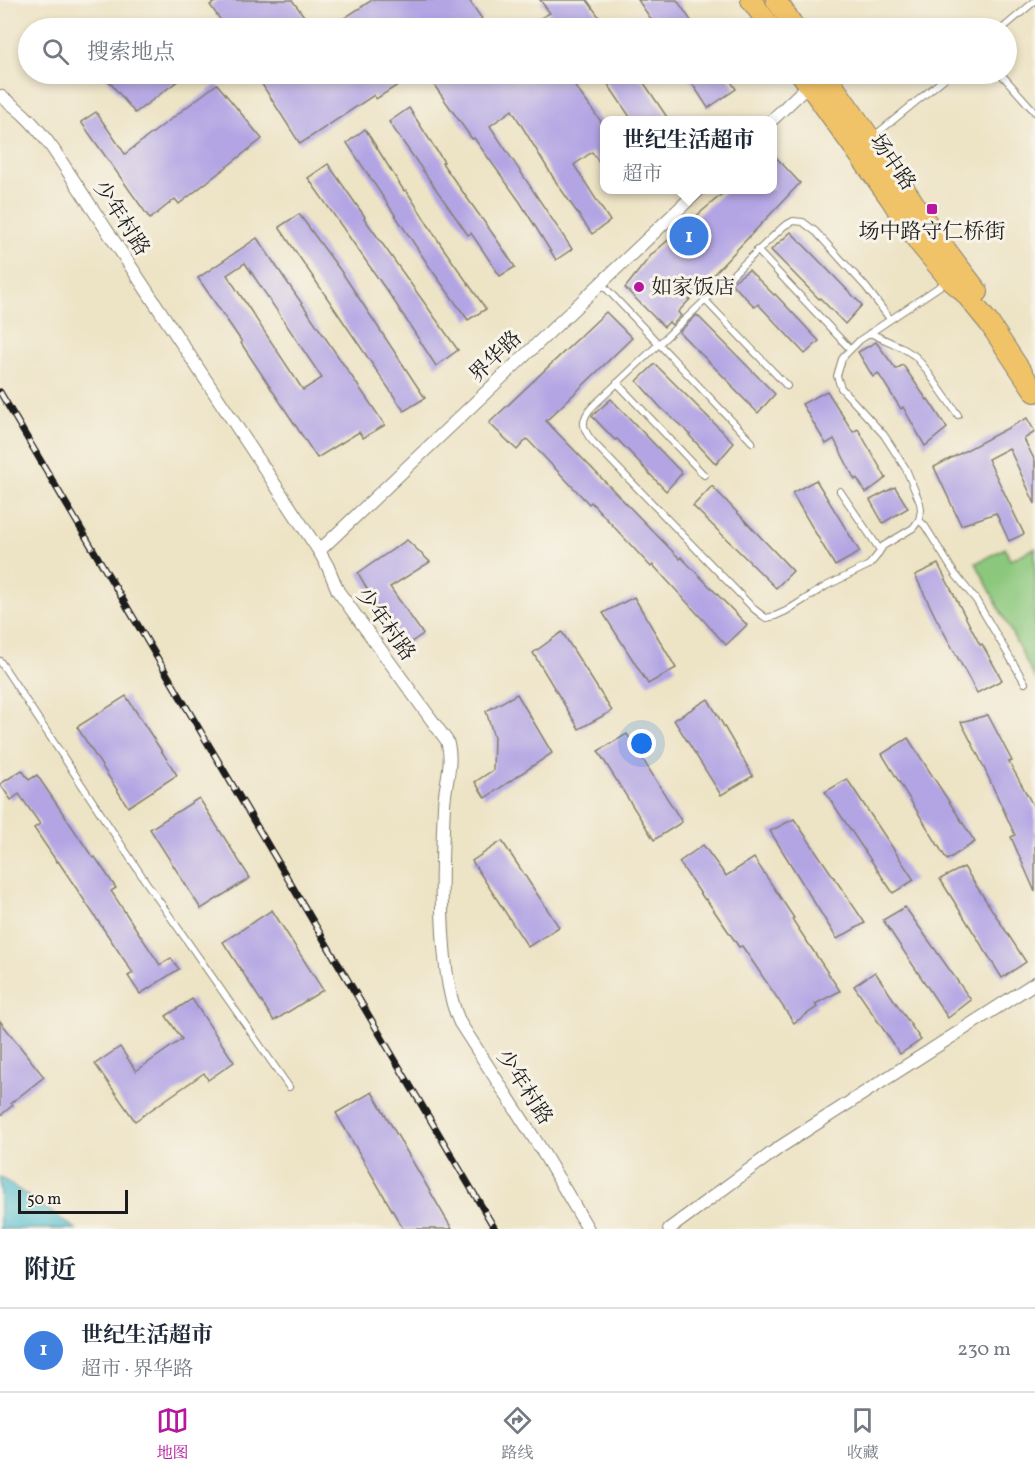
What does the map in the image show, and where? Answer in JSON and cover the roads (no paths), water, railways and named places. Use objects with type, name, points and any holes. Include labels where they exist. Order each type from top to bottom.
[{"type":"main road","points":[[751,0],[764,18]]},
{"type":"main road","points":[[776,0],[788,18]]},
{"type":"main road","name":"场中路","points":[[819,84],[919,243],[993,310],[1035,373]]},
{"type":"main road","name":"场中路","points":[[821,84],[871,139],[963,291],[989,323],[1035,392]]},
{"type":"street","points":[[775,116],[806,84]]},
{"type":"street","name":"少年村路","points":[[0,96],[28,118],[53,149],[319,551],[338,591],[447,741],[451,758],[444,801],[442,907],[446,966],[452,1002],[460,1023],[588,1229]]},
{"type":"street","name":"界华路","points":[[319,551],[694,194]]},
{"type":"street","points":[[669,1229],[780,1147],[1035,982]]},
{"type":"lane","points":[[1015,18],[1035,1]]},
{"type":"lane","points":[[871,139],[938,84]]},
{"type":"lane","points":[[1010,84],[1035,112]]},
{"type":"lane","points":[[890,319],[859,279],[816,232],[802,222],[793,221],[757,250],[617,383],[585,414],[583,424],[590,438],[754,609],[762,616],[771,617],[780,614],[826,586],[866,566],[874,560],[886,543],[913,528],[919,520],[921,510],[919,497],[906,469],[884,435],[839,384],[837,376],[842,359],[850,349],[955,275]]},
{"type":"lane","points":[[757,250],[850,349]]},
{"type":"lane","points":[[601,283],[752,442]]},
{"type":"lane","points":[[705,300],[787,386]]},
{"type":"lane","points":[[870,333],[915,356],[958,416]]},
{"type":"lane","points":[[617,383],[704,475]]},
{"type":"lane","points":[[840,491],[880,549]]},
{"type":"lane","points":[[919,520],[955,574],[976,600],[1024,683]]},
{"type":"lane","points":[[0,661],[146,882],[289,1087]]},
{"type":"water","points":[[0,1177],[76,1229],[0,1229]]},
{"type":"railway","points":[[0,392],[495,1229]]},
{"type":"place","name":"场中路守仁桥街","points":[[932,209]]},
{"type":"place","name":"世纪生活超市","points":[[689,236]]},
{"type":"place","name":"如家饭店","points":[[639,287]]}]
